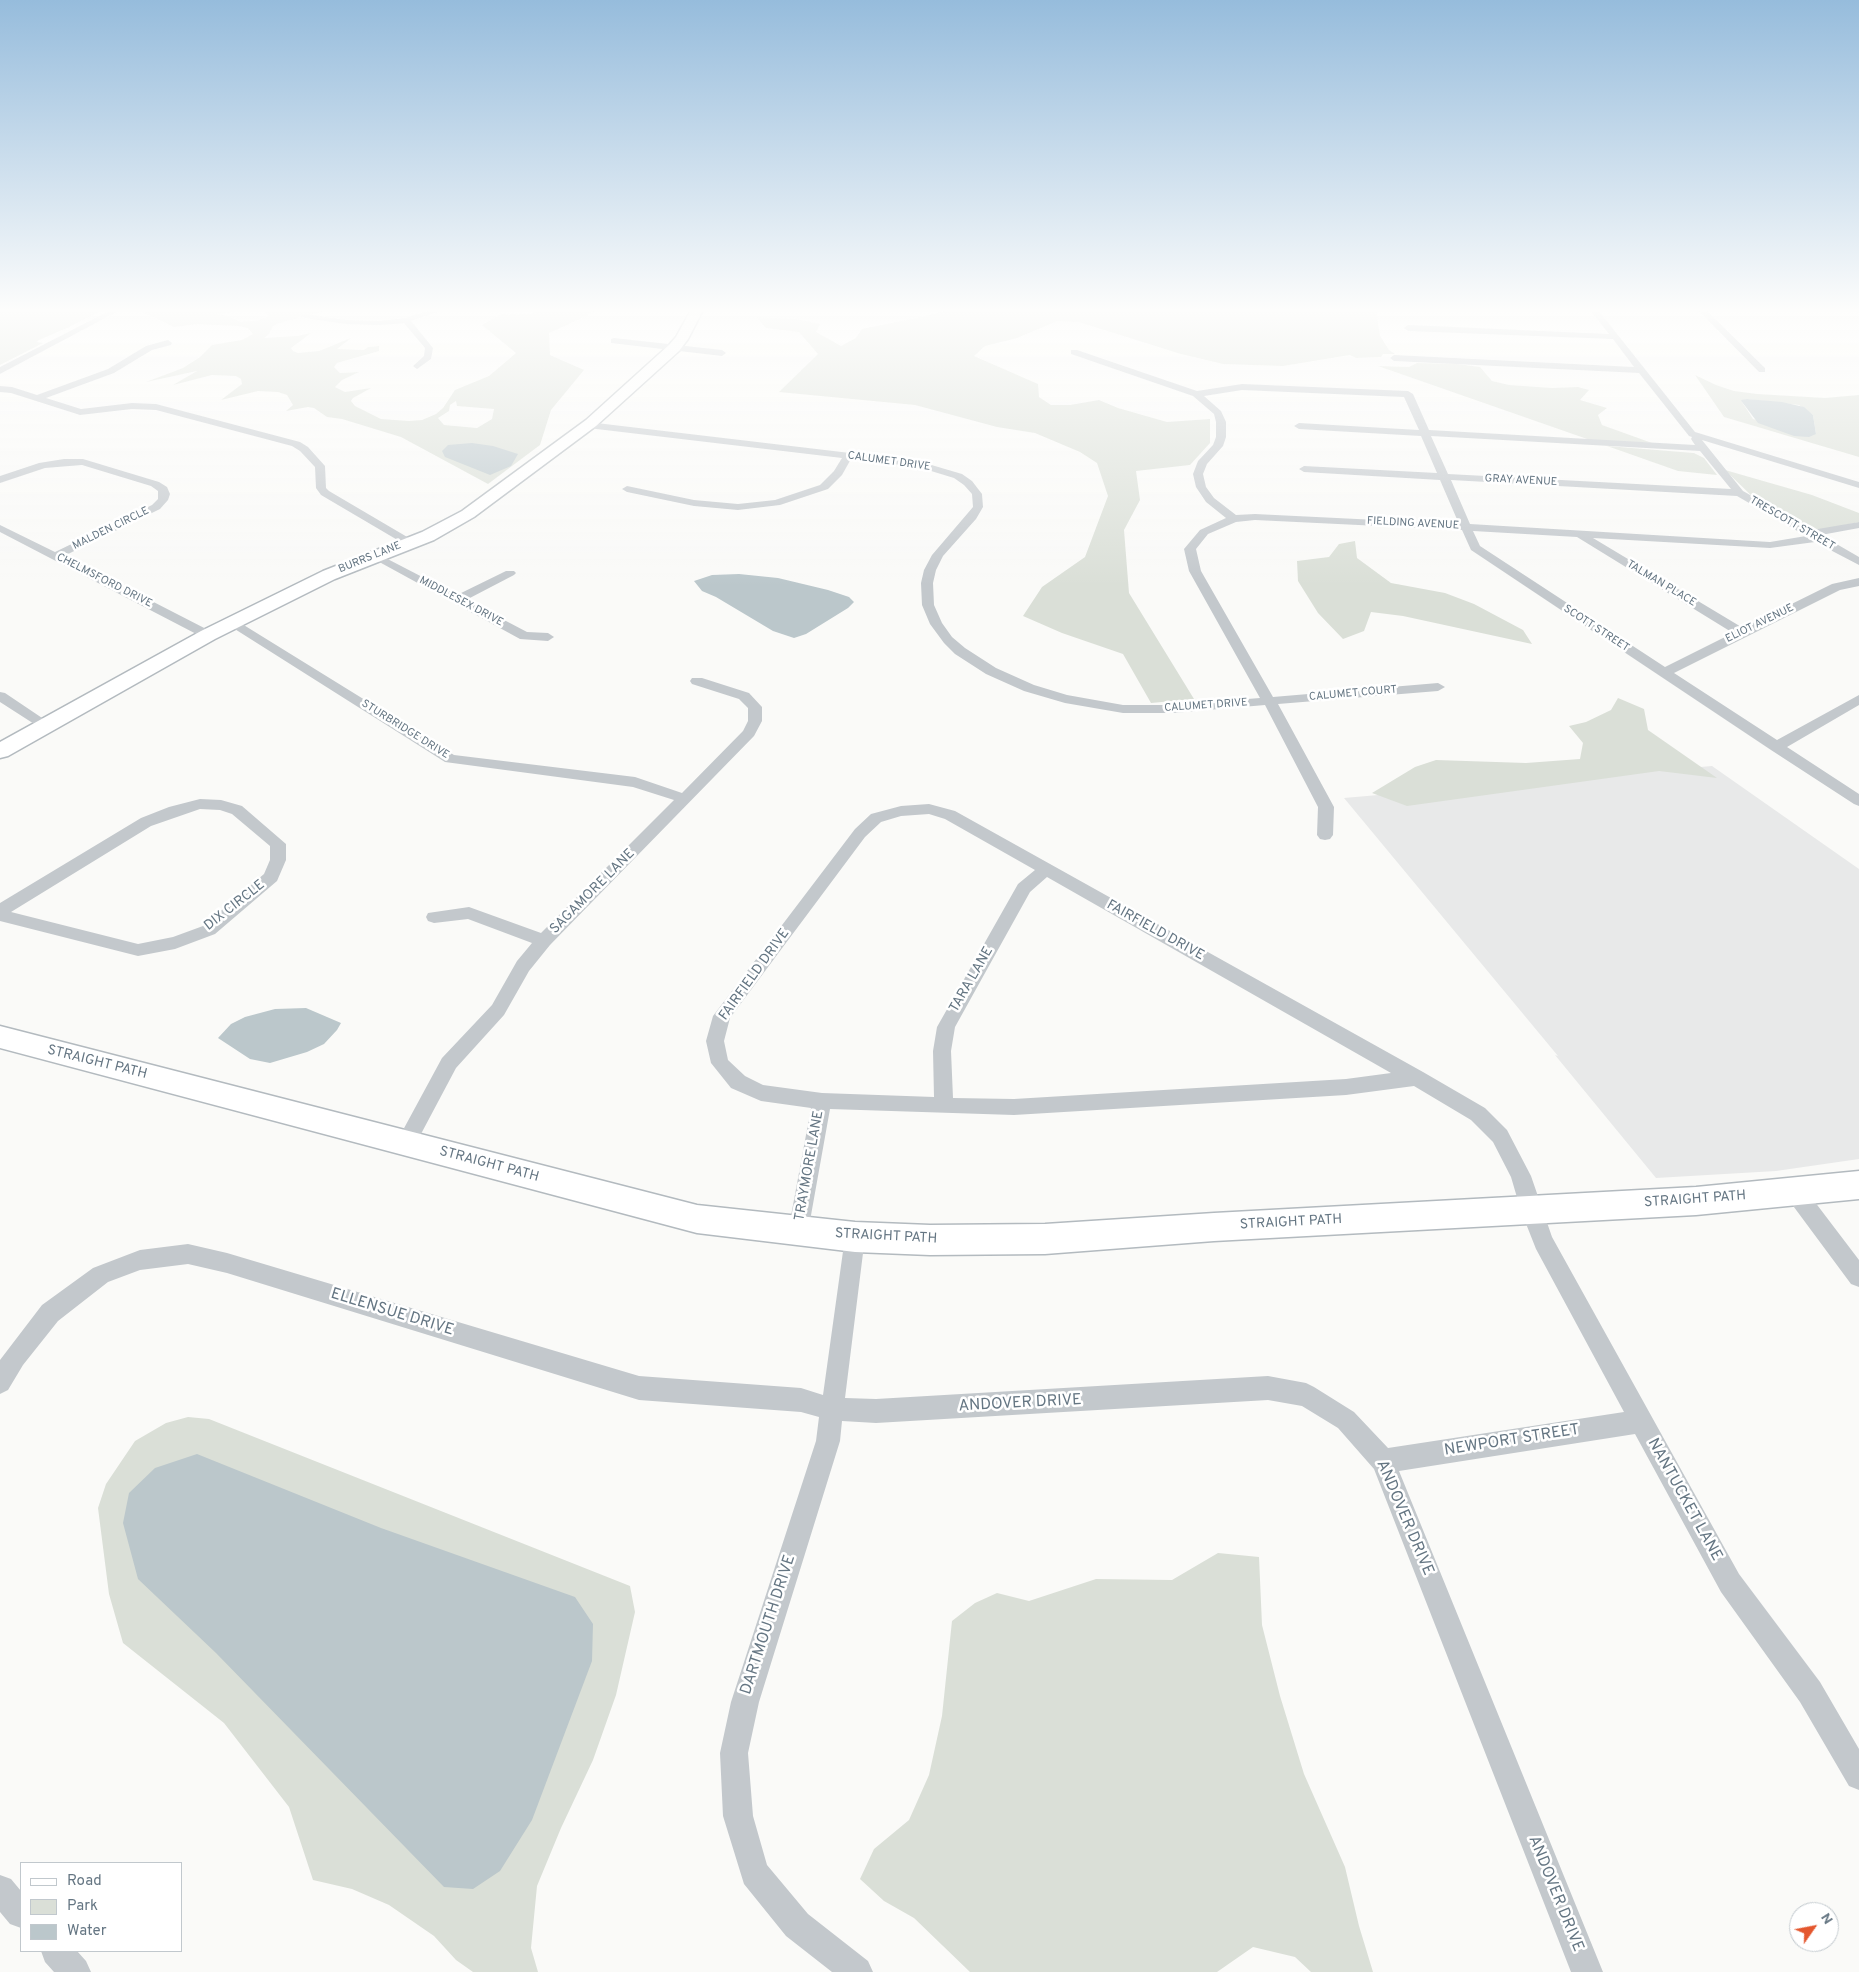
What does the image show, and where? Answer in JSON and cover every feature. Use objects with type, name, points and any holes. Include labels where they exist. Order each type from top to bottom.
[{"type":"main road","name":"BURRS LANE","points":[[0,752],[208,635],[329,575],[410,543],[468,514],[588,425],[614,402]]},
{"type":"main road","name":"STRAIGHT PATH","points":[[0,1037],[697,1219],[855,1237],[930,1240],[1044,1239],[1292,1223],[1696,1201],[1859,1185]]},
{"type":"street","points":[[50,402],[80,412],[94,412],[132,406],[156,407],[296,444],[304,449],[320,466],[321,488],[325,494],[410,543]]},
{"type":"street","points":[[1206,402],[1218,414],[1221,422],[1221,437],[1218,446],[1202,463],[1200,468],[1198,474],[1201,487],[1210,500],[1234,519]]},
{"type":"street","name":"SCOTT STREET","points":[[1416,402],[1424,433],[1475,548],[1859,801]]},
{"type":"street","name":"TRESCOTT STREET","points":[[1666,402],[1739,493],[1859,562]]},
{"type":"street","name":"CALUMET DRIVE","points":[[588,425],[918,464],[958,476],[968,483],[976,494],[978,507],[972,518],[938,556],[930,570],[927,582],[928,605],[936,624],[948,640],[960,651],[991,671],[1029,688],[1065,699],[1123,709],[1173,709],[1269,701]]},
{"type":"street","points":[[1299,426],[1703,448]]},
{"type":"street","points":[[1692,434],[1859,485]]},
{"type":"street","points":[[627,489],[694,503],[738,507],[776,503],[824,487],[838,473],[848,456]]},
{"type":"street","name":"MALDEN CIRCLE","points":[[0,480],[43,465],[83,462],[163,488],[165,494],[163,500],[156,507],[55,556]]},
{"type":"street","name":"GRAY AVENUE","points":[[1304,469],[1739,493]]},
{"type":"street","name":"FIELDING AVENUE","points":[[1325,835],[1326,807],[1269,701],[1204,588],[1191,559],[1190,549],[1199,537],[1217,525],[1234,519],[1279,517],[1770,545],[1859,525]]},
{"type":"street","name":"CHELMSFORD DRIVE","points":[[0,528],[208,635]]},
{"type":"street","name":"TALMAN PLACE","points":[[1579,534],[1742,633]]},
{"type":"street","name":"MIDDLESEX DRIVE","points":[[376,556],[524,636],[548,637]]},
{"type":"street","points":[[457,600],[510,573]]},
{"type":"street","name":"ELIOT AVENUE","points":[[1663,673],[1836,586],[1859,582]]},
{"type":"street","name":"STURBRIDGE DRIVE","points":[[234,622],[450,759],[635,782],[686,799]]},
{"type":"street","name":"SAGAMORE LANE","points":[[406,1143],[449,1063],[498,1010],[523,966],[544,941],[749,733],[755,721],[755,707],[744,696],[697,681]]},
{"type":"street","name":"CALUMET COURT","points":[[1269,701],[1438,687]]},
{"type":"street","points":[[0,696],[47,726]]},
{"type":"street","points":[[1776,747],[1859,699]]},
{"type":"street","name":"DIX CIRCLE","points":[[0,911],[146,822],[174,811],[200,804],[221,805],[237,810],[278,844],[278,860],[271,877],[209,930],[175,943],[138,950],[0,915]]},
{"type":"street","name":"FAIRFIELD DRIVE","points":[[1416,1078],[1346,1087],[1014,1106],[944,1106],[822,1101],[761,1093],[738,1082],[720,1063],[715,1041],[722,1016],[860,833],[876,818],[900,811],[929,809],[950,815],[1416,1078],[1478,1114],[1500,1136],[1521,1176],[1531,1211]]},
{"type":"street","name":"TARA LANE","points":[[944,1106],[942,1051],[946,1027],[1024,888],[1046,870]]},
{"type":"street","points":[[434,917],[469,913],[544,941]]},
{"type":"street","name":"TRAYMORE LANE","points":[[798,1232],[822,1101]]},
{"type":"street","points":[[1795,1192],[1859,1277]]},
{"type":"street","name":"NANTUCKET LANE","points":[[1531,1211],[1543,1242],[1730,1583],[1810,1692],[1859,1776]]},
{"type":"street","name":"DARTMOUTH DRIVE","points":[[855,1237],[828,1441],[745,1702],[734,1753],[738,1816],[756,1872],[797,1925],[857,1972]]},
{"type":"street","name":"ELLENSUE DRIVE","points":[[0,1382],[15,1357],[50,1313],[101,1275],[140,1260],[188,1254],[236,1266],[639,1388],[801,1400],[831,1409]]},
{"type":"street","name":"ANDOVER DRIVE","points":[[831,1409],[876,1411],[1268,1388],[1306,1395],[1346,1420],[1383,1461],[1587,1972]]},
{"type":"street","name":"NEWPORT STREET","points":[[1383,1461],[1641,1421]]},
{"type":"street","points":[[0,1890],[20,1912]]},
{"type":"street","points":[[57,1952],[75,1972]]},
{"type":"shaded area","points":[[1712,766],[1859,869],[1859,1159],[1776,1171],[1656,1178],[1555,1055],[1558,1056],[1344,798]]},
{"type":"green space","points":[[291,402],[352,402],[355,406],[381,419],[409,421],[422,420],[436,414],[447,402],[454,402],[450,405],[449,411],[438,418],[444,425],[477,428],[492,419],[494,409],[457,406],[456,402],[558,402],[551,410],[540,445],[488,484],[401,437],[342,419],[327,417],[314,408],[308,407],[286,411],[293,405]]},
{"type":"green space","points":[[884,402],[1047,402],[1051,405],[1070,405],[1104,402],[1167,422],[1210,419],[1210,443],[1190,465],[1136,471],[1140,500],[1124,530],[1129,593],[1194,699],[1151,703],[1123,654],[1062,633],[1023,616],[1042,587],[1085,557],[1108,496],[1097,463],[1080,452],[1035,433],[997,427],[915,405]]},
{"type":"green space","points":[[1481,402],[1587,402],[1607,408],[1598,415],[1602,425],[1652,443],[1590,440]]},
{"type":"green space","points":[[1714,402],[1742,402],[1753,419],[1816,434],[1813,415],[1799,405],[1773,402],[1859,402],[1859,457],[1724,417]]},
{"type":"green space","points":[[1607,446],[1694,453],[1704,458],[1717,475],[1678,471]]},
{"type":"green space","points":[[1725,470],[1812,495],[1859,513],[1859,522],[1813,532],[1756,500]]},
{"type":"green space","points":[[1355,541],[1357,558],[1391,583],[1445,593],[1474,604],[1523,630],[1532,644],[1403,616],[1371,612],[1364,631],[1343,639],[1318,613],[1298,581],[1297,561],[1329,557],[1339,544]]},
{"type":"green space","points":[[1618,698],[1644,709],[1648,730],[1717,778],[1659,771],[1407,806],[1372,793],[1415,767],[1436,760],[1526,763],[1580,759],[1583,743],[1569,726],[1586,722],[1611,710]]},
{"type":"green space","points":[[188,1417],[209,1419],[630,1586],[635,1612],[616,1695],[593,1760],[561,1828],[537,1886],[531,1948],[538,1972],[473,1972],[456,1960],[434,1936],[389,1905],[352,1889],[313,1880],[289,1807],[224,1723],[123,1643],[109,1594],[98,1508],[106,1484],[135,1441],[166,1423]]},
{"type":"green space","points":[[1218,1553],[1259,1557],[1262,1625],[1280,1696],[1304,1774],[1345,1867],[1359,1926],[1373,1972],[1311,1972],[1295,1957],[1253,1947],[1217,1972],[970,1972],[914,1918],[884,1901],[860,1879],[874,1849],[909,1820],[929,1775],[942,1716],[952,1621],[975,1603],[997,1593],[1029,1601],[1096,1579],[1172,1580]]},
{"type":"water","points":[[1742,402],[1782,402],[1804,407],[1813,415],[1816,434],[1809,437],[1794,436],[1758,423]]},
{"type":"water","points":[[472,443],[493,446],[518,454],[511,466],[490,475],[445,457],[442,451],[448,445]]},
{"type":"water","points":[[739,574],[778,578],[828,590],[849,597],[854,602],[848,608],[806,634],[794,638],[773,631],[716,597],[702,591],[694,581],[712,575]]},
{"type":"water","points":[[306,1008],[341,1023],[324,1044],[307,1052],[270,1063],[250,1059],[218,1038],[231,1024],[245,1017],[275,1009]]},
{"type":"water","points":[[197,1454],[381,1528],[575,1597],[593,1624],[592,1661],[532,1820],[500,1871],[473,1889],[444,1887],[216,1653],[138,1579],[123,1523],[129,1493],[155,1468]]}]
